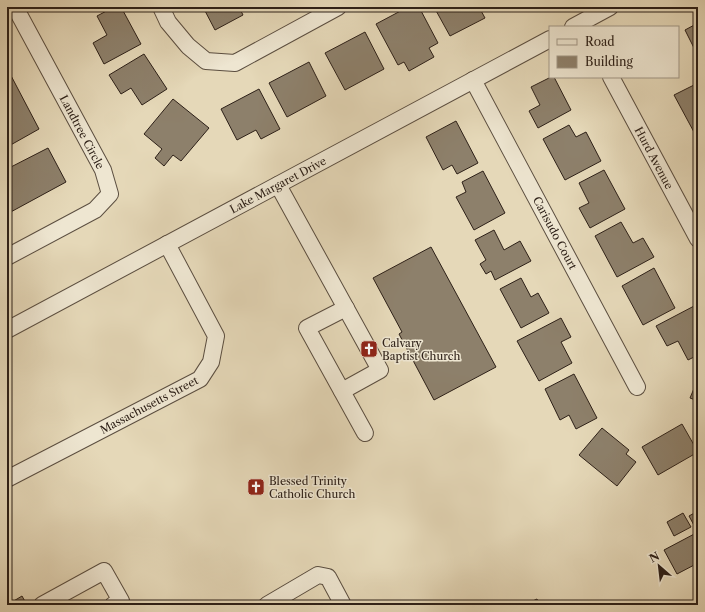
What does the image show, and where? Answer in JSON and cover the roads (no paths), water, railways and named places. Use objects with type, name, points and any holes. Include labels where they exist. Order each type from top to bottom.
[{"type":"street","name":"Landtree Circle","points":[[7,257],[95,210],[110,194],[103,170],[15,7]]},
{"type":"street","points":[[161,7],[168,22],[188,46],[206,62],[235,63],[338,7]]},
{"type":"street","points":[[579,25],[610,7]]},
{"type":"street","name":"Lake Margaret Drive","points":[[7,330],[549,40]]},
{"type":"street","name":"Hurd Avenue","points":[[612,78],[698,239]]},
{"type":"street","name":"Carisudo Court","points":[[473,80],[637,387]]},
{"type":"street","points":[[278,185],[380,370],[342,391]]},
{"type":"street","name":"Massachusetts Street","points":[[7,479],[200,379],[211,362],[216,336],[167,244]]},
{"type":"street","points":[[346,308],[307,328],[365,433]]},
{"type":"street","points":[[42,605],[104,571],[121,601],[113,605]]},
{"type":"street","points":[[267,605],[318,575],[328,577],[342,605]]},
{"type":"place","name":"Calvary Baptist Church","points":[[369,349]]},
{"type":"place","name":"Blessed Trinity Catholic Church","points":[[256,487]]}]
